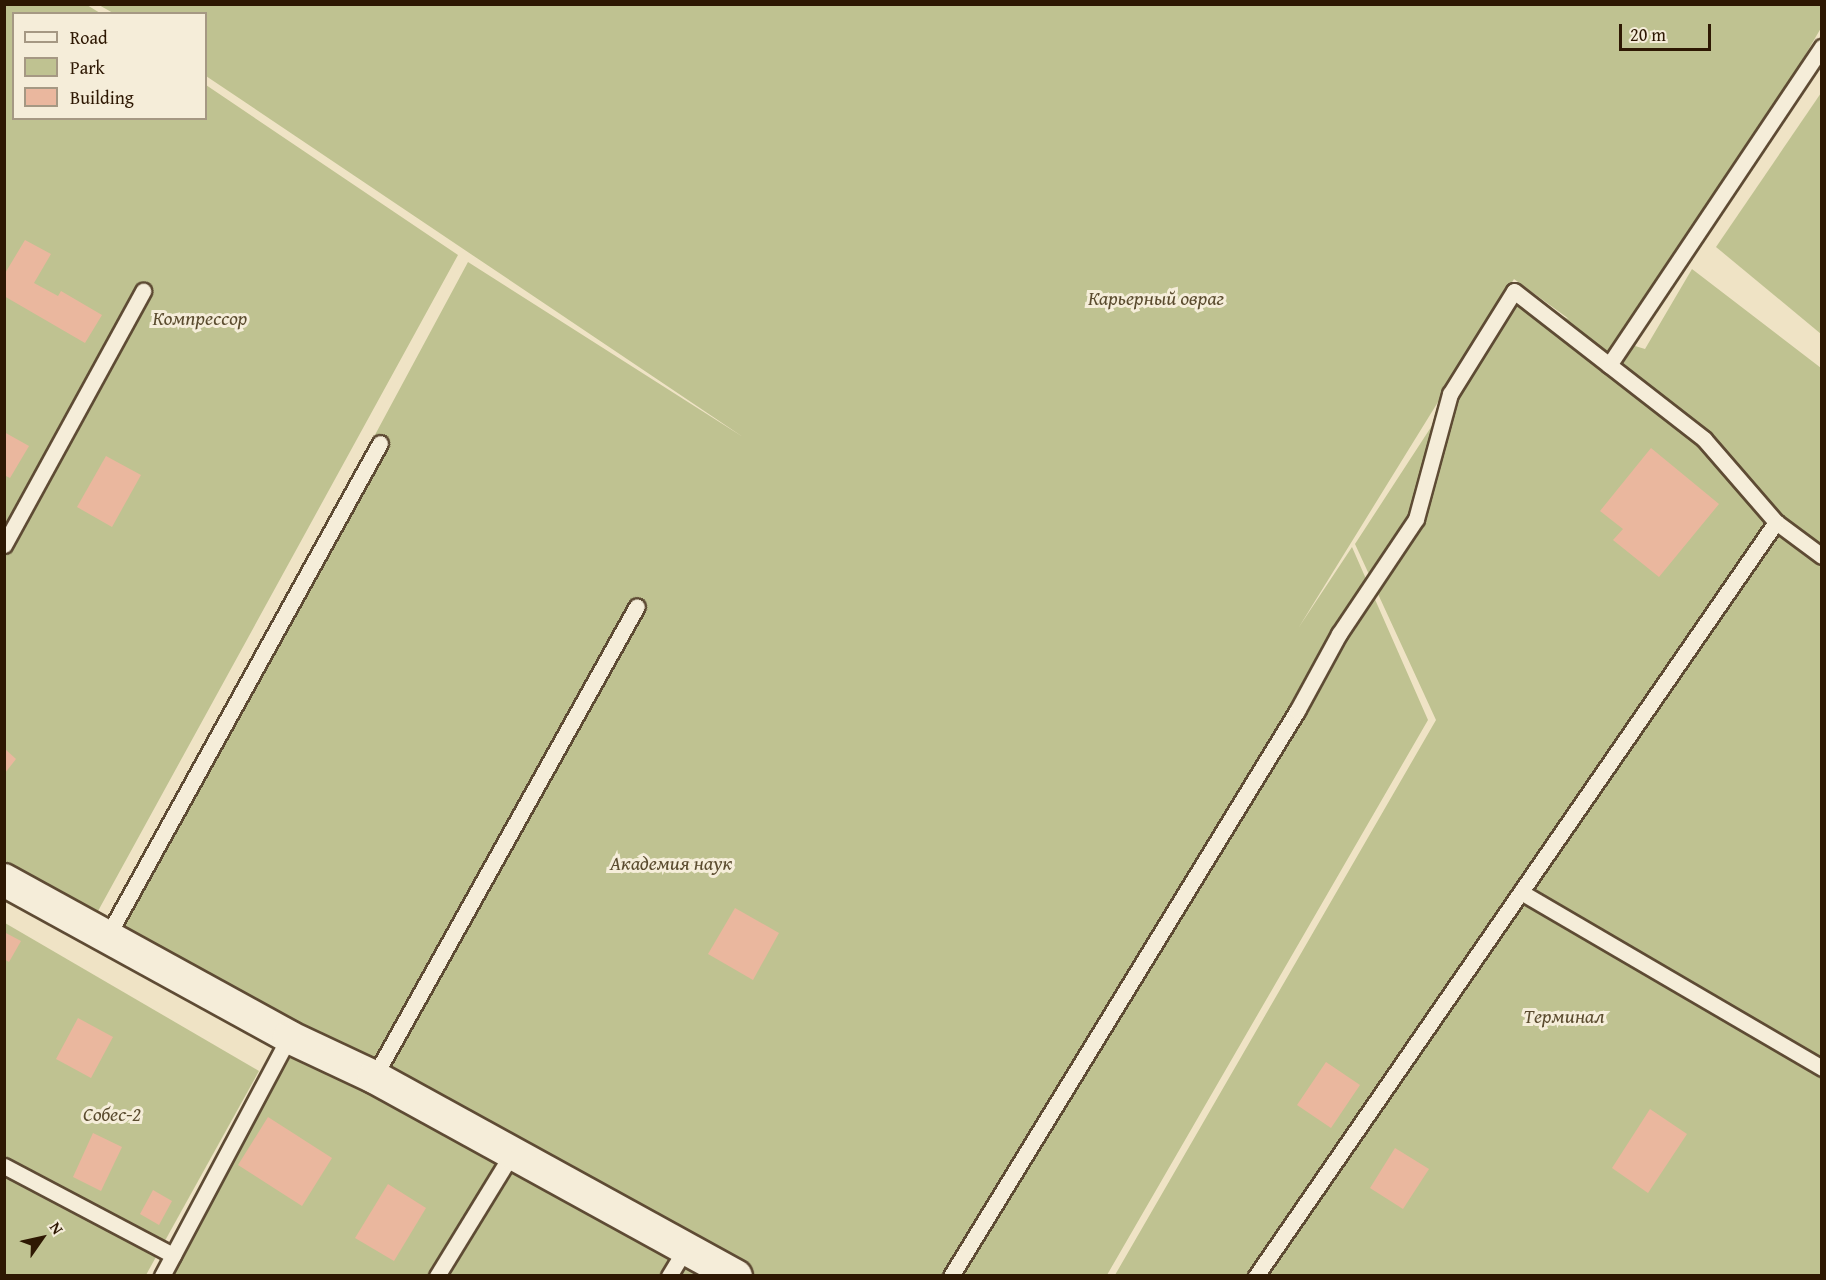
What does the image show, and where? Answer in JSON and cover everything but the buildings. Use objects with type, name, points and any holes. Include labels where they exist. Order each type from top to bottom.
[{"type":"street","points":[[4,880],[108,935],[289,1037],[374,1077],[736,1275]]},
{"type":"lane","points":[[1609,365],[1821,47]]},
{"type":"lane","points":[[4,544],[144,291]]},
{"type":"lane","points":[[951,1275],[1297,711],[1339,634],[1416,519],[1450,394],[1514,291],[1704,439],[1776,522],[1821,556]]},
{"type":"lane","points":[[108,935],[380,443]]},
{"type":"lane","points":[[1256,1275],[1776,522]]},
{"type":"lane","points":[[374,1077],[637,606]]},
{"type":"lane","points":[[1521,892],[1821,1068]]},
{"type":"lane","points":[[162,1275],[289,1037]]},
{"type":"lane","points":[[437,1275],[513,1152]]},
{"type":"lane","points":[[4,1166],[173,1255]]},
{"type":"lane","points":[[669,1275],[686,1248]]},
{"type":"green space","name":"Компрессор","points":[[5,5],[87,5],[98,12],[12,12],[12,120],[207,120],[207,86],[458,255],[92,922],[5,871]]},
{"type":"green space","points":[[99,5],[1821,5],[1821,28],[1635,346],[1645,349],[1692,269],[1821,368],[1821,1275],[1115,1275],[1436,720],[1355,544],[1515,298],[1569,319],[1514,279],[1299,627],[1352,547],[1428,720],[1107,1275],[163,1275],[299,1042],[108,931],[468,262],[743,437],[207,77],[207,12],[111,12]]},
{"type":"green space","points":[[1821,93],[1821,334],[1716,247]]},
{"type":"green space","name":"Собес-2","points":[[5,923],[259,1071],[146,1275],[5,1276]]},
{"type":"park label","name":"Карьерный овраг","points":[[1156,297]]},
{"type":"park label","name":"Академия наук","points":[[671,862]]},
{"type":"park label","name":"Терминал","points":[[1564,1015]]}]
